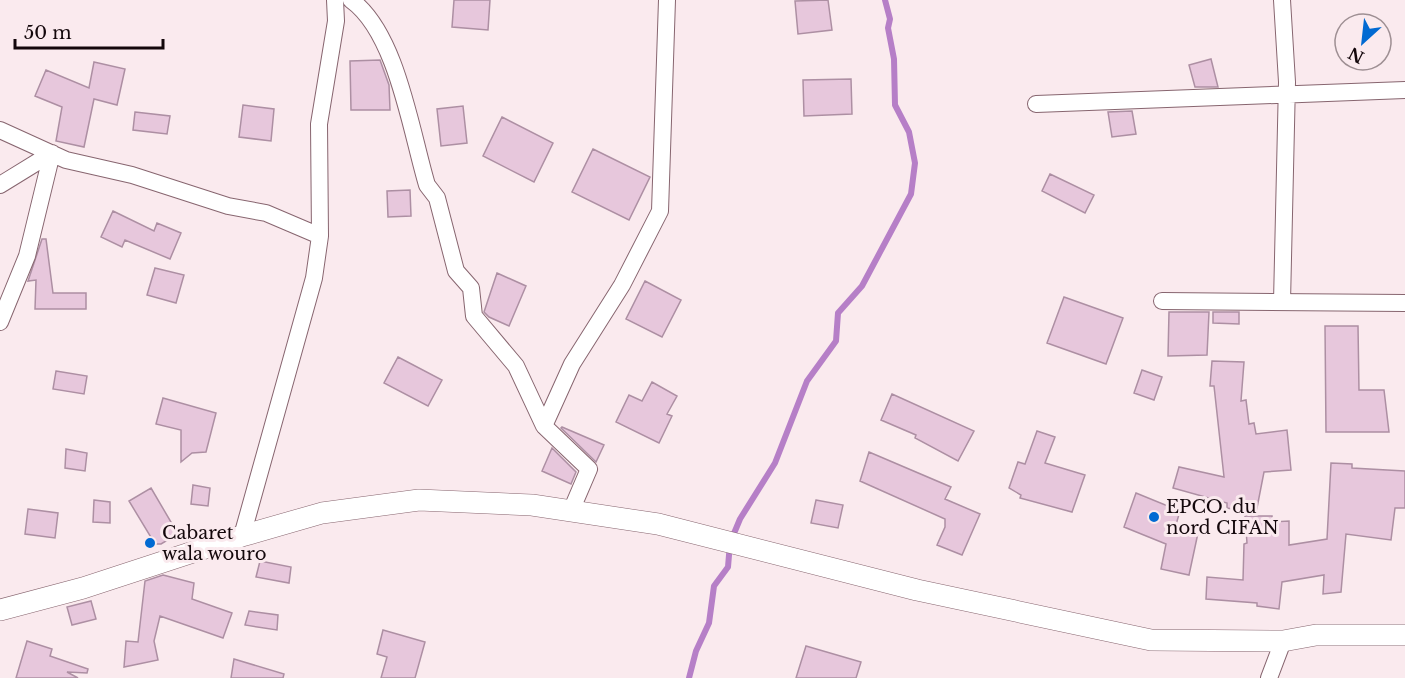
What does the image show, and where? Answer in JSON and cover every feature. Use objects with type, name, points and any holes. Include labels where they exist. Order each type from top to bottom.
[{"type":"street","points":[[242,536],[314,278],[320,236],[319,124],[336,21],[335,0]]},
{"type":"street","points":[[351,0],[360,7],[382,41],[427,185],[437,198],[456,270],[471,288],[474,316],[516,366],[544,426],[589,470],[571,511]]},
{"type":"street","points":[[544,426],[572,364],[622,285],[660,211],[667,0]]},
{"type":"street","points":[[1282,0],[1287,95],[1282,302]]},
{"type":"street","points":[[1036,104],[1405,90]]},
{"type":"street","points":[[0,130],[66,160],[132,174],[228,206],[266,213],[320,236]]},
{"type":"street","points":[[0,184],[52,153]]},
{"type":"street","points":[[0,322],[27,256],[52,153]]},
{"type":"street","points":[[1162,301],[1405,303]]},
{"type":"street","points":[[0,610],[83,588],[242,536],[322,513],[419,500],[532,506],[658,524],[918,590],[1151,640],[1283,640],[1316,635],[1405,635]]},
{"type":"street","points":[[1269,678],[1283,640]]},
{"type":"building","points":[[454,0],[490,0],[488,30],[452,27]]},
{"type":"building","points":[[828,0],[832,30],[798,34],[795,1]]},
{"type":"building","points":[[1211,59],[1218,87],[1195,87],[1189,65]]},
{"type":"building","points":[[380,60],[389,85],[390,110],[351,110],[350,61]]},
{"type":"building","points":[[94,62],[125,69],[117,105],[94,99],[84,147],[56,141],[62,107],[35,96],[46,70],[89,88]]},
{"type":"building","points":[[851,79],[852,114],[804,116],[803,80]]},
{"type":"building","points":[[243,105],[274,109],[271,141],[239,137]]},
{"type":"building","points":[[463,106],[467,143],[441,146],[437,109]]},
{"type":"building","points":[[1132,111],[1136,134],[1112,137],[1108,112]]},
{"type":"building","points":[[135,112],[170,116],[167,134],[133,130]]},
{"type":"building","points":[[502,117],[553,143],[534,182],[483,156]]},
{"type":"building","points":[[593,149],[650,177],[629,220],[572,192]]},
{"type":"building","points":[[1050,174],[1094,195],[1085,213],[1042,191]]},
{"type":"building","points":[[410,190],[411,216],[388,217],[387,191]]},
{"type":"building","points":[[113,211],[154,231],[157,223],[181,233],[170,259],[125,240],[122,247],[101,237]]},
{"type":"building","points":[[42,239],[46,239],[53,293],[86,293],[86,309],[35,309],[36,280],[28,281]]},
{"type":"building","points":[[155,268],[184,275],[176,303],[147,295]]},
{"type":"building","points":[[497,273],[526,286],[509,326],[489,317],[484,312]]},
{"type":"building","points":[[645,281],[681,300],[662,337],[626,319]]},
{"type":"building","points":[[1064,297],[1123,318],[1106,364],[1047,343]]},
{"type":"building","points":[[1169,312],[1209,312],[1207,355],[1168,356]]},
{"type":"building","points":[[1213,312],[1239,312],[1239,324],[1213,323]]},
{"type":"building","points":[[1325,326],[1358,326],[1359,390],[1384,390],[1389,432],[1326,432]]},
{"type":"building","points":[[398,357],[442,380],[428,406],[384,383]]},
{"type":"building","points":[[1212,361],[1244,362],[1241,401],[1246,400],[1249,424],[1254,423],[1256,434],[1287,430],[1291,470],[1264,472],[1256,513],[1227,508],[1227,503],[1173,488],[1179,467],[1224,477],[1214,386],[1210,386]]},
{"type":"building","points":[[1142,370],[1162,377],[1154,400],[1134,393]]},
{"type":"building","points":[[56,371],[87,376],[84,394],[53,389]]},
{"type":"building","points":[[652,382],[677,396],[667,414],[672,416],[659,443],[616,422],[629,395],[642,401]]},
{"type":"building","points":[[892,394],[974,431],[958,461],[915,438],[916,435],[881,420]]},
{"type":"building","points":[[163,398],[216,413],[206,452],[192,453],[181,462],[181,430],[156,424]]},
{"type":"building","points":[[561,428],[604,445],[596,462]]},
{"type":"building","points":[[1037,431],[1055,437],[1045,463],[1085,475],[1072,512],[1020,498],[1021,495],[1009,488],[1018,462],[1025,464]]},
{"type":"building","points":[[552,448],[576,472],[571,484],[542,471]]},
{"type":"building","points":[[66,449],[87,453],[85,471],[65,468]]},
{"type":"building","points":[[869,452],[951,487],[945,499],[980,514],[962,555],[937,545],[945,527],[945,519],[860,481]]},
{"type":"building","points":[[1331,463],[1352,464],[1352,468],[1405,471],[1405,508],[1395,508],[1391,540],[1346,534],[1341,592],[1323,594],[1324,575],[1282,582],[1279,609],[1257,606],[1257,603],[1206,599],[1207,577],[1243,580],[1244,544],[1247,543],[1245,516],[1272,516],[1272,522],[1289,521],[1289,545],[1327,539]]},
{"type":"building","points":[[193,485],[210,488],[208,506],[191,504]]},
{"type":"building","points":[[151,488],[178,534],[161,544],[155,544],[129,501]]},
{"type":"building","points":[[1136,493],[1180,511],[1175,528],[1198,533],[1189,575],[1161,569],[1166,544],[1124,527]]},
{"type":"building","points":[[94,500],[110,502],[110,523],[93,522]]},
{"type":"building","points":[[816,500],[843,505],[838,528],[811,523]]},
{"type":"building","points":[[28,509],[58,513],[55,538],[25,534]]},
{"type":"building","points":[[260,561],[291,567],[289,583],[256,577]]},
{"type":"building","points":[[163,575],[194,583],[192,599],[232,613],[223,638],[160,616],[154,641],[158,660],[124,667],[126,641],[138,642],[145,581]]},
{"type":"building","points":[[91,601],[96,619],[72,625],[67,607]]},
{"type":"building","points":[[249,611],[278,615],[277,630],[245,625]]},
{"type":"building","points":[[383,630],[425,642],[415,678],[381,678],[387,657],[377,654]]},
{"type":"building","points":[[27,641],[52,649],[50,656],[88,669],[87,673],[67,672],[78,678],[16,678]]},
{"type":"building","points":[[806,646],[861,662],[856,678],[796,678]]},
{"type":"building","points":[[234,659],[284,674],[283,678],[231,678]]},
{"type":"waterway","points":[[689,678],[696,651],[709,623],[714,586],[728,567],[730,543],[740,519],[775,463],[807,381],[836,341],[838,313],[862,286],[911,194],[915,163],[909,132],[895,105],[894,59],[888,28],[890,19],[885,0]]},
{"type":"place","name":"EPCO. du nord CIFAN","points":[[1154,517]]},
{"type":"place","name":"Cabaret wala wouro","points":[[150,543]]}]
